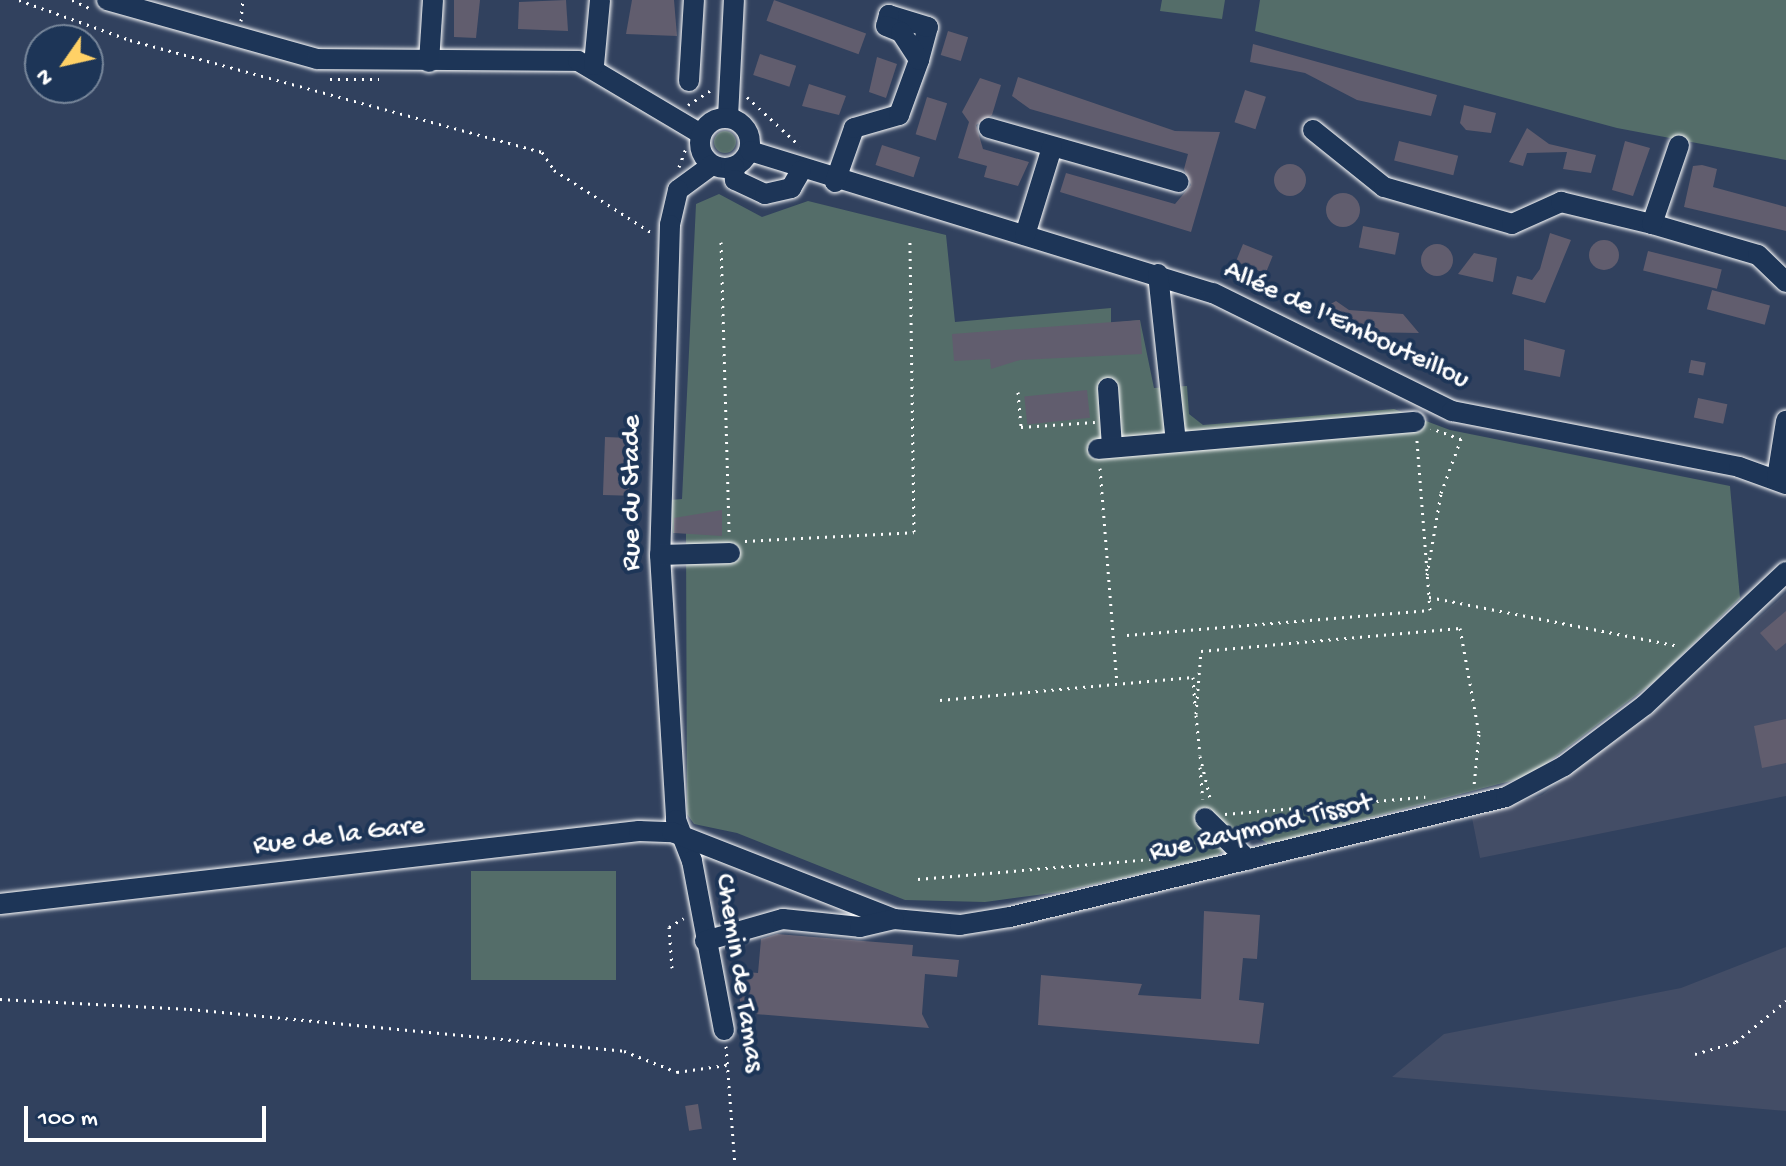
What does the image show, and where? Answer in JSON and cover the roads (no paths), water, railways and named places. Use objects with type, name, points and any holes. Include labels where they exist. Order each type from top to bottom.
[{"type":"street","points":[[107,0],[317,59],[594,65],[701,134],[712,165],[734,167]]},
{"type":"street","points":[[429,62],[433,0]]},
{"type":"street","points":[[594,65],[600,0]]},
{"type":"street","points":[[689,81],[694,0]]},
{"type":"street","points":[[728,117],[734,0]]},
{"type":"street","points":[[835,182],[854,128],[899,115],[919,60]]},
{"type":"street","points":[[701,134],[728,117]]},
{"type":"street","points":[[728,117],[747,129],[750,151],[734,167],[735,180],[765,194],[791,188],[801,171]]},
{"type":"street","points":[[989,128],[1178,182]]},
{"type":"street","points":[[1313,130],[1384,187],[1512,224],[1561,202],[1758,255],[1786,282]]},
{"type":"street","points":[[1652,224],[1679,145]]},
{"type":"street","points":[[1025,235],[1052,147]]},
{"type":"street","name":"Allée de l'Embouteillou","points":[[750,151],[835,182],[1158,274],[1268,315],[1452,411],[1782,481]]},
{"type":"street","name":"Rue du Stade","points":[[683,838],[676,820],[660,555],[669,240],[678,190],[712,165]]},
{"type":"street","points":[[1158,274],[1176,442]]},
{"type":"street","points":[[1108,388],[1105,448],[1415,422]]},
{"type":"street","points":[[1782,481],[1786,421]]},
{"type":"street","points":[[660,555],[730,553]]},
{"type":"street","name":"Rue Raymond Tissot","points":[[683,838],[894,919],[960,925],[1010,917],[1479,806],[1537,784],[1645,705],[1786,572]]},
{"type":"street","points":[[1205,818],[1248,860]]},
{"type":"street","name":"Rue de la Gare","points":[[0,904],[639,831],[683,838]]},
{"type":"street","name":"Chemin de Tamas","points":[[683,838],[724,1030]]},
{"type":"street","points":[[705,941],[783,919],[860,927],[894,919]]}]
